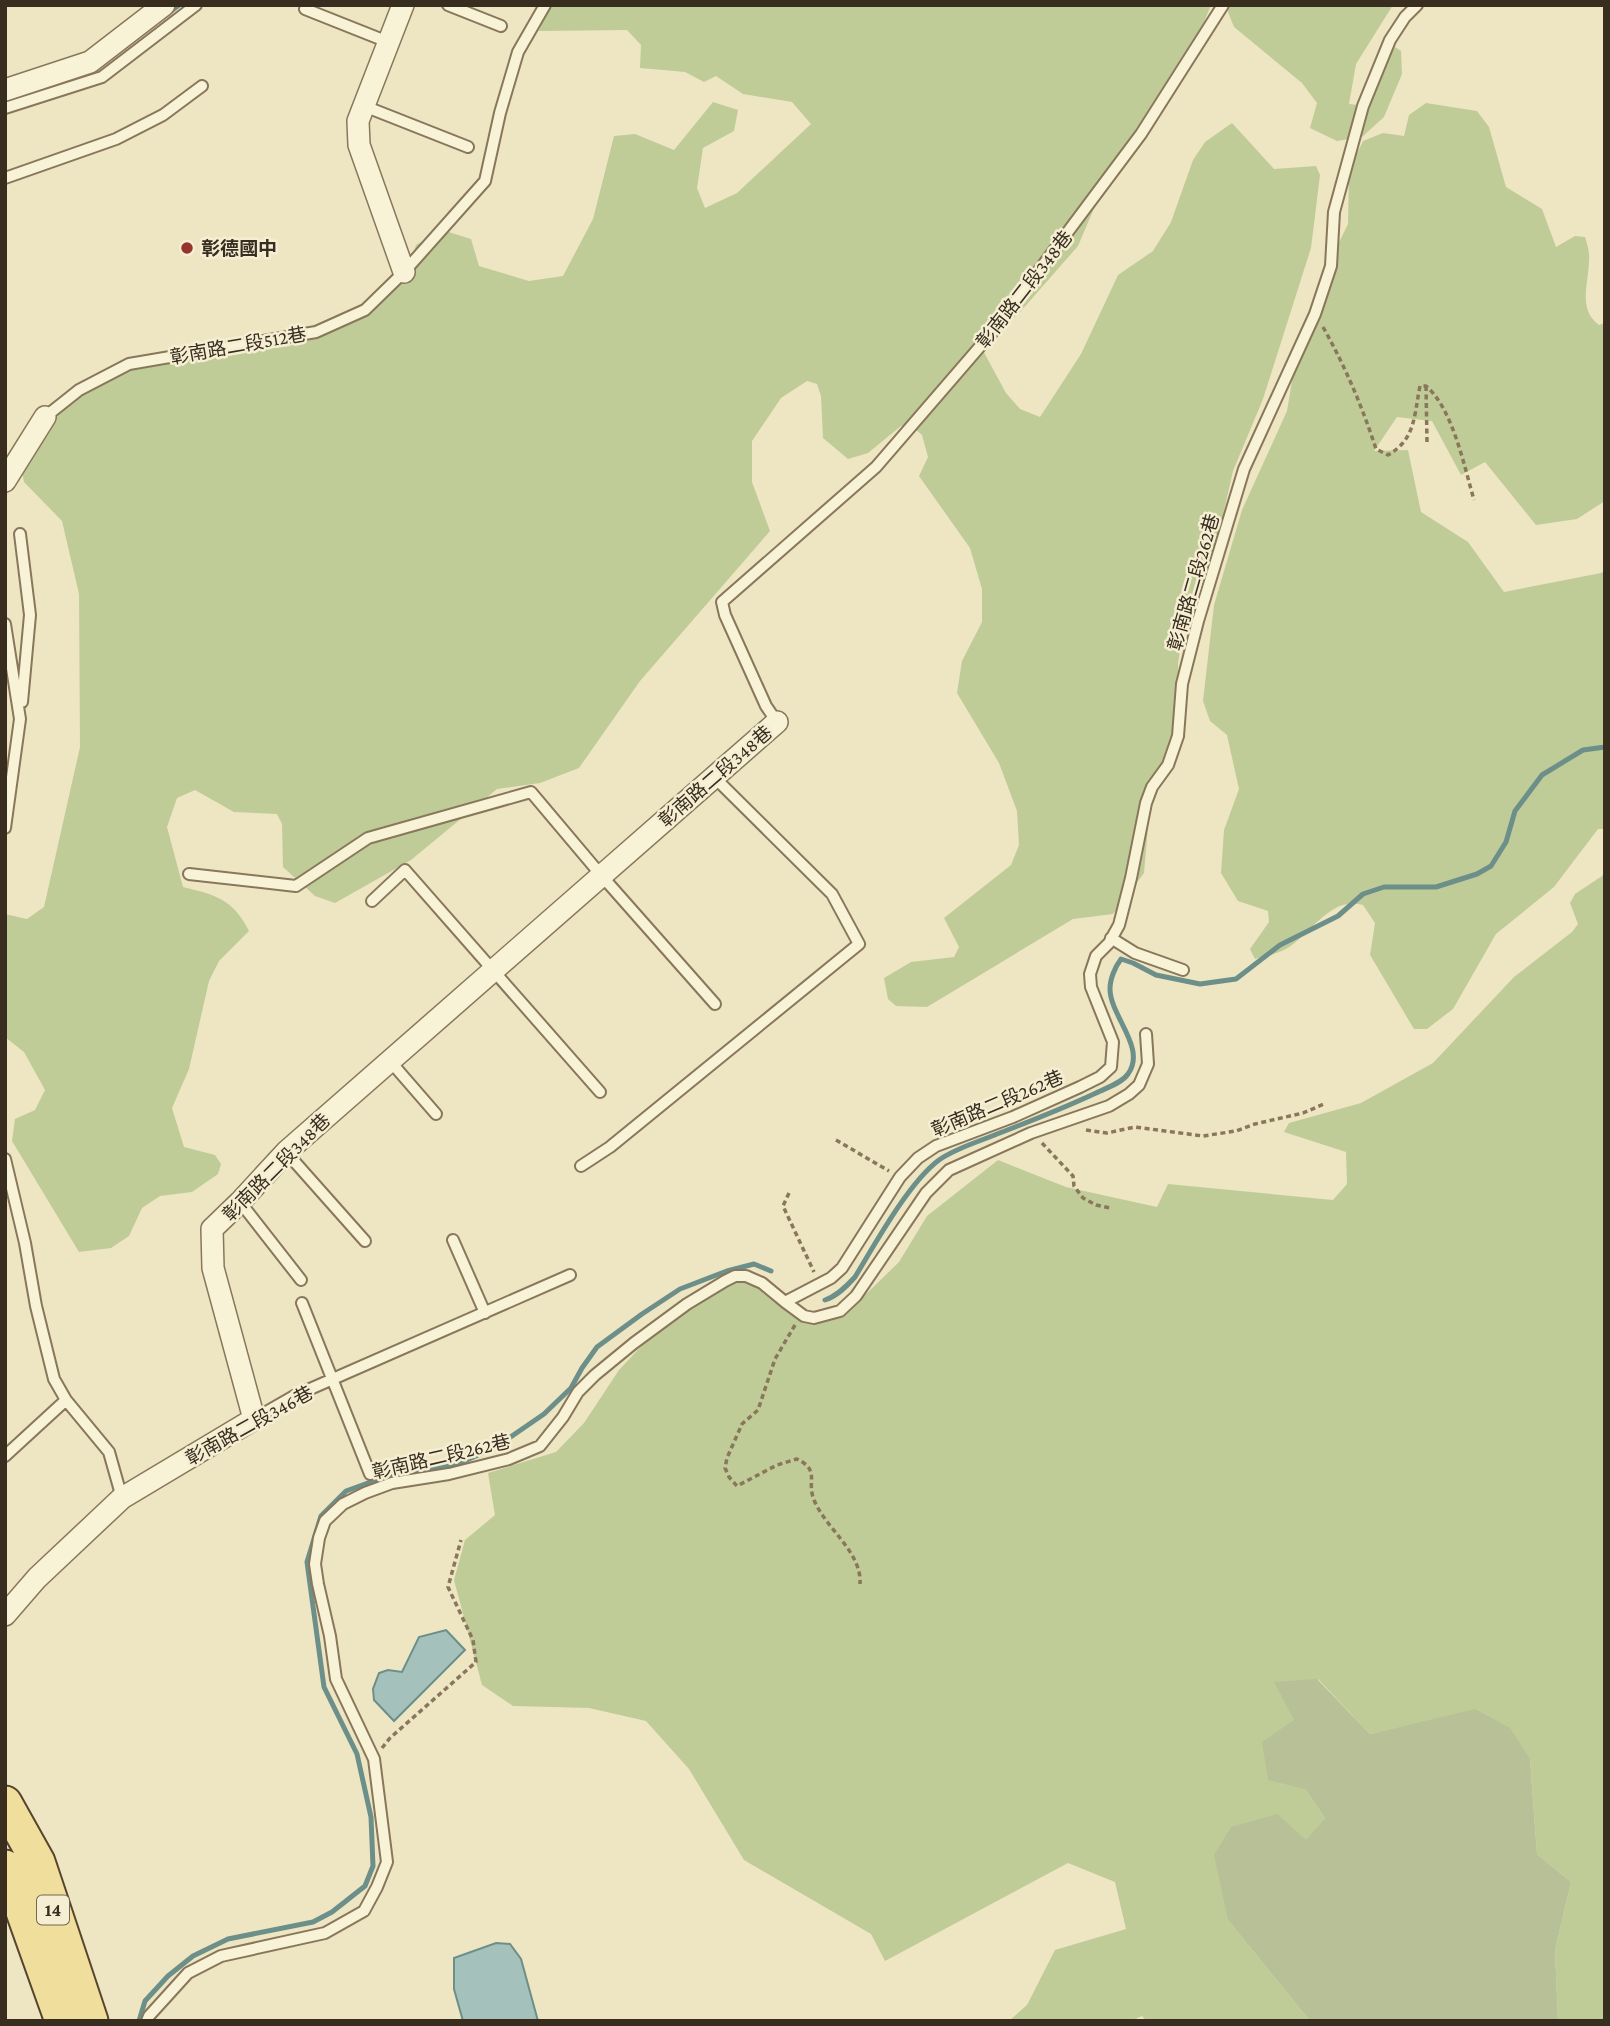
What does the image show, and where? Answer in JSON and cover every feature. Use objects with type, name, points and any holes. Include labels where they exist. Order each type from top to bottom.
[{"type":"main road","name":"14","points":[[5,1803],[38,1862],[91,2021]]},
{"type":"main road","name":"14","points":[[5,1867],[62,2021]]},
{"type":"street","points":[[5,90],[90,62],[164,5]]},
{"type":"street","points":[[403,5],[358,121],[359,145],[404,272]]},
{"type":"street","name":"彰南路二段512巷","points":[[5,481],[45,417]]},
{"type":"street","name":"彰南路二段348巷","points":[[254,1419],[213,1268],[212,1229],[286,1152],[777,722]]},
{"type":"street","name":"彰南路二段346巷","points":[[7,1609],[122,1498],[254,1419]]},
{"type":"lane","points":[[5,108],[102,77],[196,5]]},
{"type":"lane","points":[[449,5],[501,26]]},
{"type":"lane","name":"彰南路二段512巷","points":[[45,417],[79,390],[129,364],[316,332],[365,310],[404,272],[485,181],[500,113],[518,52],[545,5]]},
{"type":"lane","name":"彰南路二段348巷","points":[[777,722],[766,706],[722,603],[876,467],[996,328],[1141,134],[1223,5]]},
{"type":"lane","name":"彰南路二段262巷","points":[[147,2021],[188,1973],[221,1956],[326,1933],[364,1911],[387,1862],[374,1759],[336,1679],[315,1564],[325,1521],[343,1504],[392,1483],[449,1474],[509,1460],[540,1446],[563,1417],[578,1392],[595,1375],[687,1304],[724,1281],[735,1276],[746,1276],[762,1283],[785,1302],[831,1278],[842,1268],[900,1177],[918,1158],[936,1146],[1013,1117],[1080,1087],[1100,1077],[1111,1067],[1113,1042],[1091,987],[1090,974],[1096,956],[1119,925],[1146,803],[1168,765],[1178,736],[1182,684],[1244,469],[1315,314],[1331,266],[1334,212],[1363,107],[1390,40],[1405,17],[1417,5]]},
{"type":"lane","points":[[305,9],[388,42]]},
{"type":"lane","points":[[5,178],[116,139],[163,115],[202,86]]},
{"type":"lane","points":[[364,106],[468,147]]},
{"type":"lane","points":[[5,828],[20,719],[30,615],[20,534]]},
{"type":"lane","points":[[5,624],[20,719]]},
{"type":"lane","points":[[582,1166],[610,1147],[859,944],[832,894],[714,777]]},
{"type":"lane","points":[[189,874],[296,886],[368,838],[531,792],[715,1004]]},
{"type":"lane","points":[[372,901],[405,870],[600,1093]]},
{"type":"lane","points":[[1111,938],[1135,953],[1183,970]]},
{"type":"lane","points":[[785,1302],[804,1316],[814,1318],[840,1311],[856,1296],[926,1193],[949,1170],[1031,1133],[1109,1106],[1139,1085],[1148,1064],[1146,1034]]},
{"type":"lane","points":[[390,1060],[436,1114]]},
{"type":"lane","points":[[286,1152],[365,1241]]},
{"type":"lane","points":[[5,1158],[54,1379],[66,1400],[109,1452],[122,1498]]},
{"type":"lane","points":[[240,1202],[301,1280]]},
{"type":"lane","points":[[453,1240],[485,1313]]},
{"type":"lane","name":"彰南路二段346巷","points":[[254,1419],[294,1396],[570,1275]]},
{"type":"lane","points":[[302,1303],[370,1474]]},
{"type":"lane","points":[[5,1456],[66,1400]]},
{"type":"path","points":[[1315,314],[1338,354],[1366,417],[1376,449],[1388,455],[1400,448],[1411,432],[1420,386],[1426,386],[1436,394],[1456,439],[1474,500]]},
{"type":"path","points":[[1426,386],[1427,442]]},
{"type":"path","points":[[1064,1122],[1084,1130],[1107,1133],[1135,1127],[1203,1136],[1236,1131],[1303,1113],[1324,1104]]},
{"type":"path","points":[[1031,1133],[1073,1176],[1074,1186],[1083,1198],[1110,1208]]},
{"type":"path","points":[[836,1140],[900,1177]]},
{"type":"path","points":[[789,1193],[783,1206],[819,1284]]},
{"type":"path","points":[[804,1316],[792,1329],[775,1359],[758,1410],[738,1431],[725,1468],[737,1486],[776,1465],[797,1459],[807,1464],[812,1472],[813,1499],[834,1533],[852,1554],[861,1572],[860,1584]]},
{"type":"path","points":[[374,1759],[390,1738],[476,1662],[473,1640],[448,1587],[461,1540]]},
{"type":"green space","points":[[549,5],[1211,5],[1204,22],[1111,168],[1078,246],[1021,311],[981,347],[1006,393],[1020,409],[1040,417],[1081,354],[1118,275],[1153,251],[1171,222],[1193,160],[1205,142],[1232,123],[1274,169],[1316,166],[1320,175],[1311,248],[1263,399],[1233,471],[1214,555],[1184,622],[1178,664],[1183,738],[1164,763],[1150,804],[1144,873],[1113,914],[1073,919],[927,1007],[896,1006],[888,999],[884,978],[911,962],[954,957],[959,947],[944,918],[1011,865],[1019,845],[1017,811],[999,763],[957,693],[962,661],[982,622],[982,589],[970,548],[919,476],[928,457],[922,435],[912,426],[901,426],[868,453],[848,459],[823,438],[821,396],[817,384],[807,381],[781,398],[752,441],[752,482],[770,531],[640,681],[579,768],[540,783],[497,789],[411,860],[335,903],[315,896],[283,867],[282,824],[277,814],[234,812],[195,790],[177,798],[167,827],[183,887],[214,896],[230,905],[249,931],[219,961],[209,981],[189,1069],[172,1108],[184,1147],[215,1155],[221,1164],[218,1174],[192,1192],[160,1196],[142,1208],[129,1236],[111,1248],[79,1252],[12,1141],[15,1119],[35,1110],[45,1090],[24,1052],[5,1037],[5,914],[27,919],[44,907],[80,747],[79,594],[62,521],[24,482],[20,461],[26,440],[83,391],[131,367],[290,346],[376,305],[404,280],[416,245],[442,230],[471,239],[479,266],[529,281],[563,276],[593,219],[614,136],[635,134],[674,150],[713,102],[738,110],[734,131],[703,148],[697,188],[705,208],[737,193],[811,124],[792,102],[743,94],[716,76],[704,82],[685,72],[640,68],[641,45],[627,30],[539,31]]},
{"type":"green space","points":[[1229,5],[1393,5],[1356,64],[1349,104],[1367,106],[1378,63],[1395,47],[1401,51],[1402,74],[1384,117],[1362,137],[1337,141],[1310,128],[1317,103],[1302,83],[1234,27],[1228,12]]},
{"type":"green space","points":[[1426,103],[1477,111],[1489,127],[1506,187],[1542,209],[1556,247],[1575,236],[1585,237],[1589,257],[1586,303],[1592,319],[1599,325],[1605,323],[1605,501],[1577,519],[1536,525],[1485,462],[1461,475],[1432,421],[1397,417],[1374,451],[1408,450],[1421,512],[1468,542],[1504,592],[1605,571],[1605,829],[1598,829],[1554,887],[1496,934],[1453,1009],[1427,1029],[1414,1029],[1370,955],[1375,923],[1363,905],[1352,903],[1331,911],[1286,949],[1255,959],[1250,949],[1269,922],[1268,911],[1238,901],[1221,873],[1224,830],[1239,789],[1227,735],[1210,721],[1203,701],[1214,605],[1242,510],[1287,411],[1296,357],[1324,273],[1348,224],[1349,170],[1363,141],[1383,133],[1404,136],[1409,115]]},
{"type":"green space","points":[[1605,871],[1605,2021],[1558,2021],[1555,1950],[1571,1882],[1537,1854],[1530,1759],[1475,1710],[1370,1734],[1318,1679],[1294,1720],[1305,1789],[1325,1818],[1228,1920],[1310,2021],[1146,2021],[1142,2016],[1131,2021],[1009,2021],[1027,2005],[1055,1950],[1126,1929],[1115,1882],[1068,1863],[885,1961],[871,1934],[744,1860],[689,1769],[646,1721],[589,1708],[513,1706],[482,1685],[454,1580],[465,1540],[495,1515],[488,1473],[556,1452],[584,1423],[619,1370],[649,1338],[723,1286],[744,1278],[767,1279],[802,1312],[816,1314],[861,1299],[899,1262],[927,1216],[998,1160],[1066,1187],[1157,1207],[1168,1184],[1333,1200],[1347,1184],[1346,1152],[1284,1132],[1289,1123],[1361,1103],[1433,1063],[1514,977],[1572,932],[1578,924],[1570,903],[1575,894],[1602,876]]},
{"type":"green space","points":[[1317,1679],[1370,1734],[1475,1709],[1510,1728],[1530,1759],[1537,1854],[1571,1882],[1555,1950],[1558,2021],[1310,2021],[1228,1920],[1214,1855],[1231,1827],[1277,1814],[1306,1840],[1325,1818],[1305,1789],[1268,1780],[1262,1742],[1294,1720],[1274,1682]]},
{"type":"water","points":[[446,1630],[465,1650],[394,1721],[374,1700],[373,1689],[379,1673],[388,1670],[402,1672],[419,1637]]},
{"type":"water","points":[[496,1943],[510,1944],[521,1959],[538,2021],[463,2021],[454,1989],[454,1958]]},
{"type":"waterway","points":[[167,14],[179,5]]},
{"type":"waterway","points":[[825,1300],[841,1291],[855,1277],[905,1198],[939,1160],[1084,1099],[1114,1085],[1128,1074],[1133,1064],[1131,1043],[1115,1010],[1110,989],[1113,973],[1121,959],[1156,975],[1200,984],[1236,979],[1280,945],[1338,916],[1363,894],[1384,887],[1436,887],[1477,874],[1491,866],[1506,842],[1515,811],[1542,775],[1583,750],[1605,747]]},
{"type":"waterway","points":[[139,2021],[145,2001],[168,1976],[193,1956],[228,1939],[313,1922],[332,1912],[365,1886],[373,1866],[371,1817],[357,1754],[324,1687],[307,1562],[321,1516],[346,1491],[379,1479],[460,1463],[496,1447],[544,1414],[571,1388],[597,1347],[680,1289],[754,1264],[771,1271]]},
{"type":"place","name":"彰德國中","points":[[187,248]]}]
